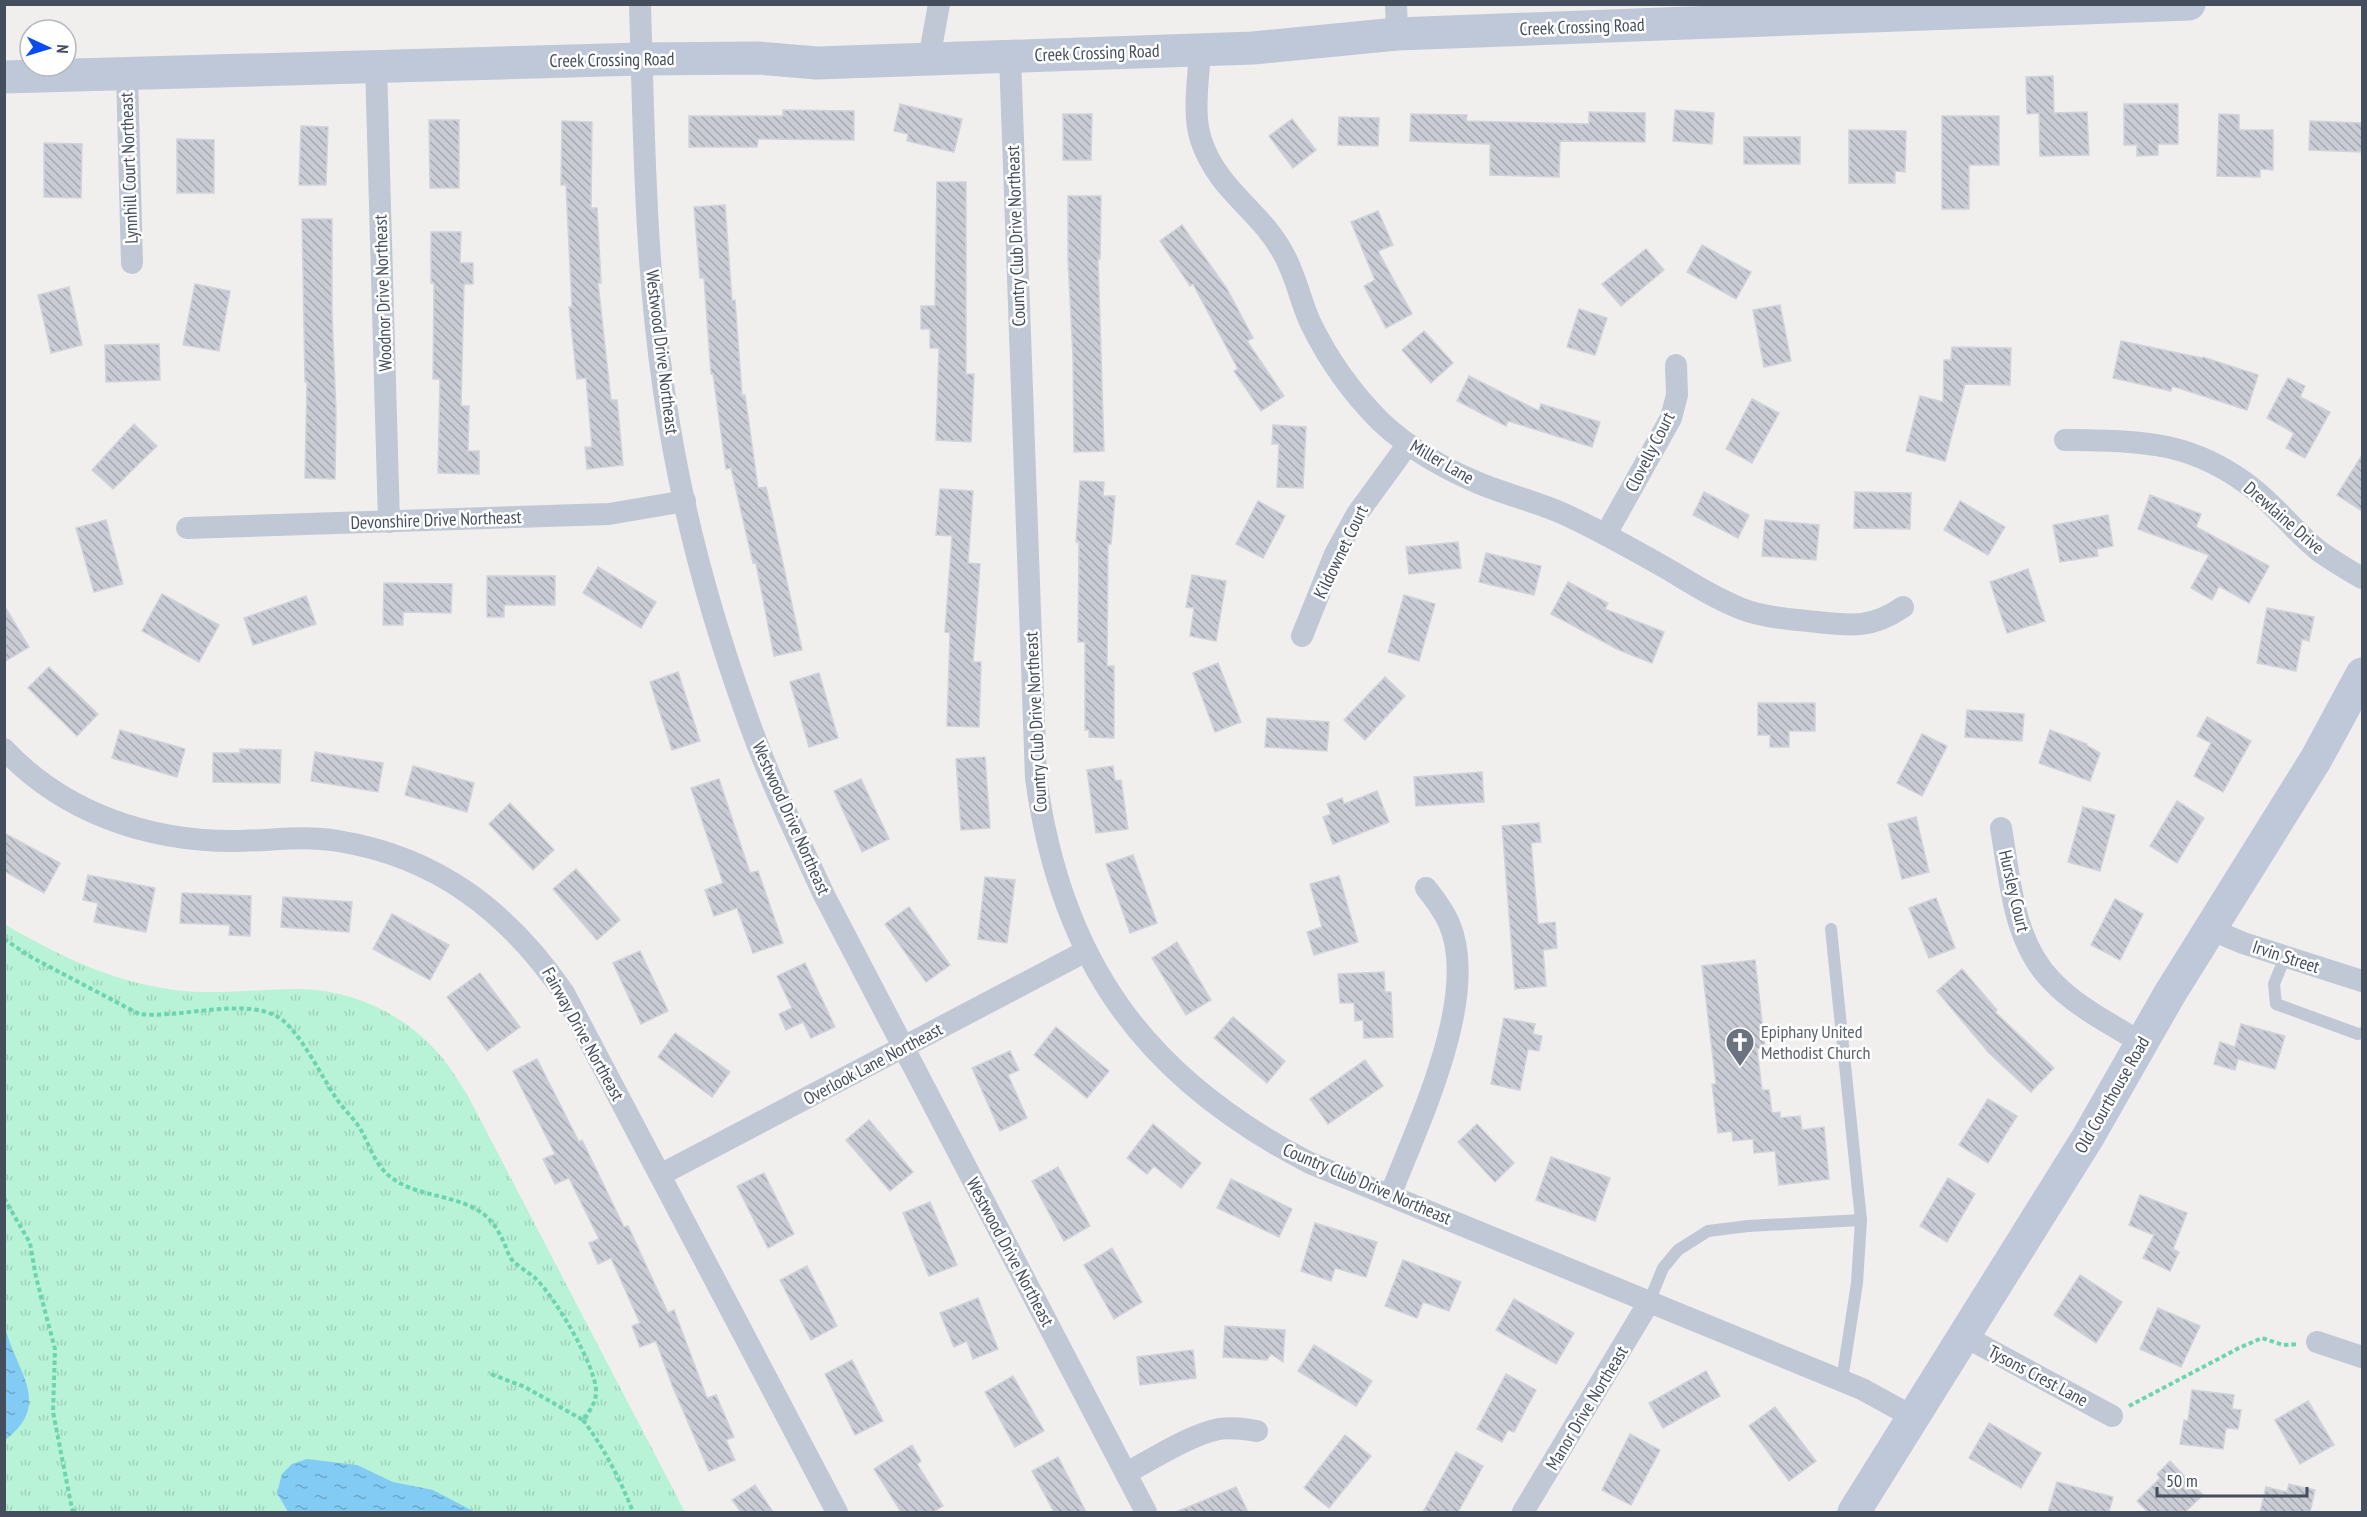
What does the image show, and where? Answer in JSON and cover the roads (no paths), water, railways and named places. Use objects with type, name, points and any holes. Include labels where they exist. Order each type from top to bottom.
[{"type":"street","name":"Westwood Drive Northeast","points":[[640,4],[646,194],[654,314],[664,393],[685,501],[719,634],[749,724],[786,814],[824,895],[1146,1512]]},
{"type":"street","points":[[929,59],[939,4]]},
{"type":"street","name":"Creek Crossing Road","points":[[4,77],[641,58],[758,58],[818,63],[1253,48],[1396,19],[2189,4]]},
{"type":"street","name":"Miller Lane","points":[[1200,49],[1197,114],[1200,138],[1209,160],[1228,188],[1269,231],[1284,255],[1310,323],[1341,375],[1381,421],[1408,444],[1440,465],[1475,482],[1561,513],[1606,534],[1744,610],[1774,617],[1854,626],[1874,623],[1903,607]]},
{"type":"street","name":"Country Club Drive Northeast","points":[[1010,56],[1036,778],[1042,823],[1053,868],[1070,916],[1086,951],[1125,1013],[1154,1049],[1183,1079],[1222,1111],[1267,1141],[1390,1196],[1842,1380],[1913,1417]]},
{"type":"street","name":"Woodnor Drive Northeast","points":[[376,65],[389,522]]},
{"type":"street","name":"Lynnhill Court Northeast","points":[[126,73],[132,263]]},
{"type":"street","name":"Clovelly Court","points":[[1606,534],[1671,418],[1677,395],[1676,364]]},
{"type":"street","name":"Drewlaine Drive","points":[[2065,440],[2141,441],[2170,447],[2202,458],[2232,474],[2257,492],[2319,550],[2362,578]]},
{"type":"street","name":"Kildownet Court","points":[[1302,636],[1335,554],[1357,514],[1408,444]]},
{"type":"street","name":"Devonshire Drive Northeast","points":[[187,528],[609,514],[685,501]]},
{"type":"street","name":"Old Courthouse Road","points":[[1854,1512],[2088,1137],[2210,929],[2316,759],[2362,674]]},
{"type":"street","name":"Fairway Drive Northeast","points":[[4,748],[49,787],[81,807],[125,825],[161,835],[198,841],[292,837],[337,841],[379,850],[415,863],[453,883],[494,912],[516,932],[542,961],[564,993],[837,1512]]},
{"type":"street","name":"Hursley Court","points":[[2001,828],[2014,902],[2024,938],[2035,960],[2050,980],[2076,1002],[2142,1043]]},
{"type":"street","points":[[1390,1196],[1446,1051],[1454,1016],[1456,947],[1449,924],[1438,903],[1426,888]]},
{"type":"street","name":"Irvin Street","points":[[2210,929],[2285,957],[2362,981]]},
{"type":"street","name":"Overlook Lane Northeast","points":[[660,1175],[1086,951]]},
{"type":"street","name":"Manor Drive Northeast","points":[[1523,1512],[1649,1302]]},
{"type":"street","name":"Tysons Crest Lane","points":[[1964,1336],[2112,1416]]},
{"type":"street","points":[[2317,1342],[2362,1357]]},
{"type":"street","points":[[1126,1473],[1192,1440],[1219,1430],[1238,1428],[1257,1431]]},
{"type":"lane","points":[[1831,929],[1861,1220],[1857,1283],[1842,1380]]},
{"type":"lane","points":[[2285,957],[2274,984],[2276,1004],[2358,1034],[2362,1033]]},
{"type":"lane","points":[[1649,1302],[1663,1268],[1678,1250],[1708,1231],[1748,1226],[1861,1220]]},
{"type":"water","points":[[4,1320],[29,1397],[28,1412],[20,1426],[5,1440]]},
{"type":"water","points":[[307,1459],[357,1465],[393,1482],[433,1490],[475,1512],[288,1512],[277,1493],[282,1474],[292,1464]]},
{"type":"place","name":"Epiphany United Methodist Church","points":[[1740,1068]]}]
